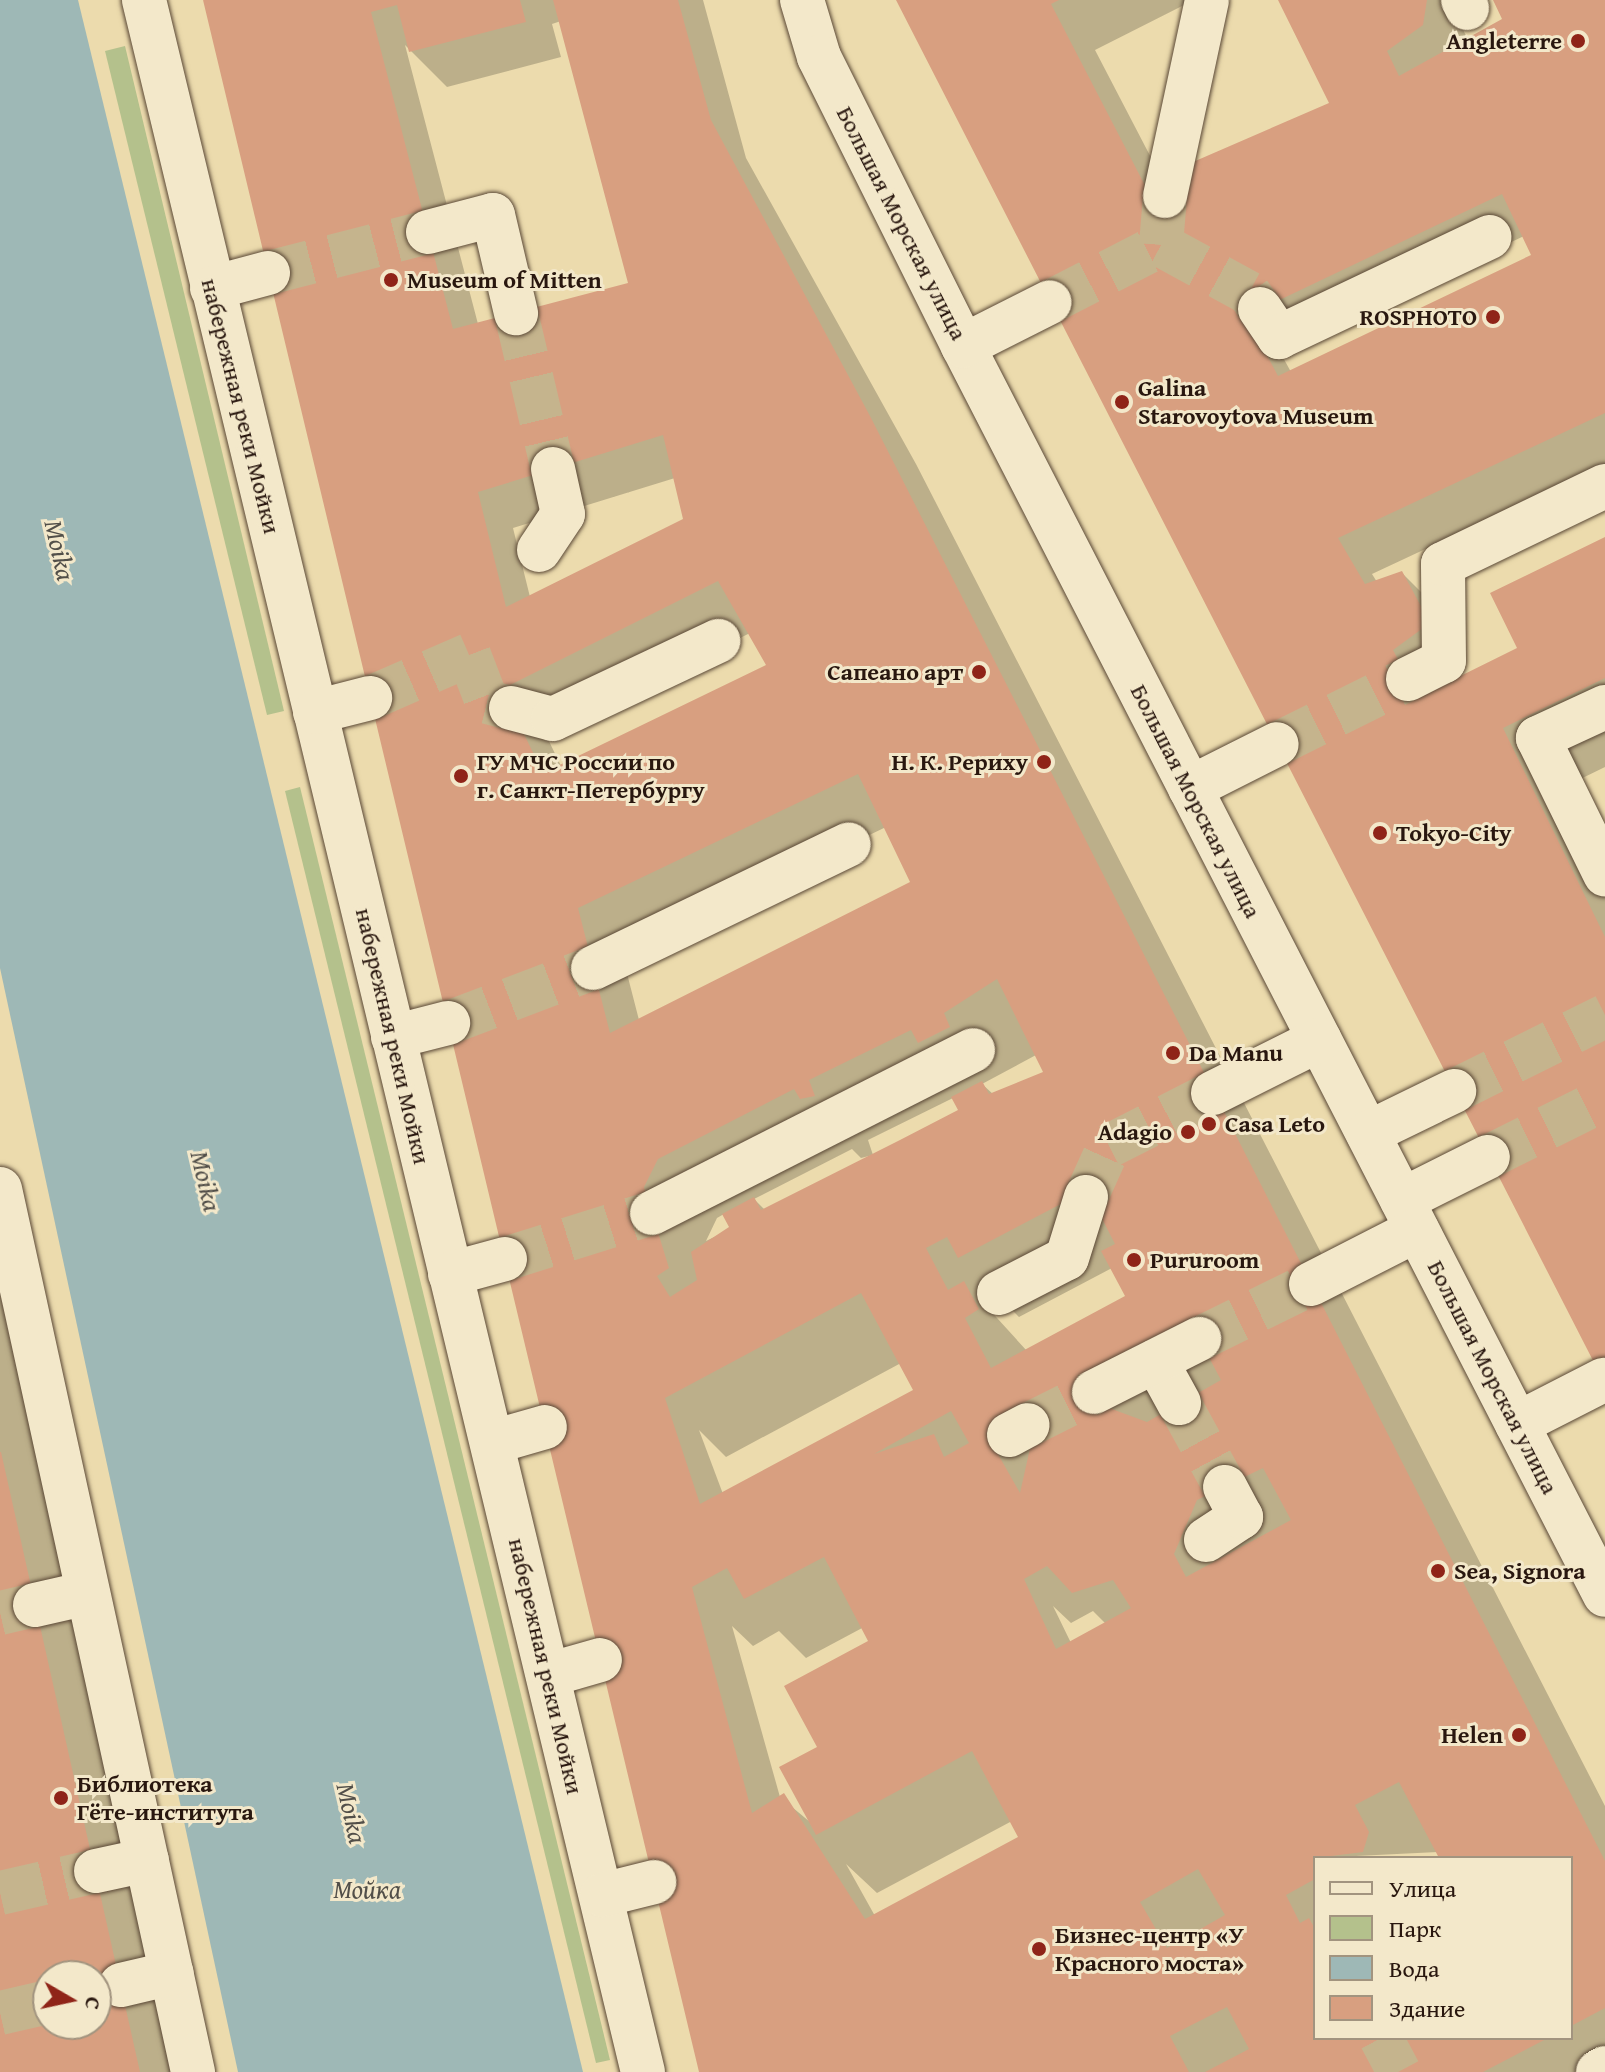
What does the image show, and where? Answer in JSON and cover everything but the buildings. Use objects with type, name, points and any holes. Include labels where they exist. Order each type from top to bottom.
[{"type":"street","name":"набережная реки Мойки","points":[[144,0],[643,2072]]},
{"type":"street","name":"Большая Морская улица","points":[[802,0],[819,57],[963,346],[1605,1595]]},
{"type":"street","points":[[1165,196],[1207,0]]},
{"type":"street","points":[[428,232],[493,215],[516,313]]},
{"type":"street","points":[[1260,309],[1279,337],[1490,237]]},
{"type":"street","points":[[212,288],[268,273]]},
{"type":"street","points":[[963,346],[1050,302]]},
{"type":"street","points":[[539,550],[563,514],[553,469]]},
{"type":"street","points":[[1408,679],[1444,661],[1443,564],[1605,486]]},
{"type":"street","points":[[511,708],[553,719],[718,641]]},
{"type":"street","points":[[315,712],[370,698]]},
{"type":"street","points":[[1605,707],[1538,738],[1605,874]]},
{"type":"street","points":[[1190,788],[1277,744]]},
{"type":"street","points":[[593,968],[849,844]]},
{"type":"street","points":[[393,1037],[448,1023]]},
{"type":"street","points":[[1213,1093],[1319,1040]]},
{"type":"street","points":[[652,1213],[973,1050]]},
{"type":"street","points":[[1368,1133],[1454,1091]]},
{"type":"street","points":[[1311,1284],[1488,1157]]},
{"type":"street","points":[[0,1189],[193,2072]]},
{"type":"street","points":[[999,1293],[1067,1258],[1086,1197]]},
{"type":"street","points":[[450,1274],[505,1259]]},
{"type":"street","points":[[1094,1392],[1199,1339]]},
{"type":"street","points":[[1156,1361],[1179,1403]]},
{"type":"street","points":[[1517,1424],[1603,1380]]},
{"type":"street","points":[[493,1442],[545,1427]]},
{"type":"street","points":[[1206,1540],[1241,1517],[1225,1487]]},
{"type":"street","points":[[35,1605],[88,1593]]},
{"type":"street","points":[[548,1675],[600,1660]]},
{"type":"street","points":[[96,1871],[147,1860]]},
{"type":"street","points":[[602,1895],[654,1882]]},
{"type":"street","points":[[121,1985],[172,1973]]},
{"type":"street","points":[[1598,2072],[1605,2068]]},
{"type":"green space","points":[[125,46],[284,711],[267,715],[105,51]]},
{"type":"green space","points":[[300,787],[610,2060],[596,2063],[285,791]]},
{"type":"water","name":"Мойка","points":[[0,0],[78,0],[583,2072],[238,2072],[0,968]]},
{"type":"tunnel","points":[[1050,302],[1161,245],[1165,196]]},
{"type":"tunnel","points":[[268,273],[428,232]]},
{"type":"tunnel","points":[[1161,245],[1249,293],[1260,309]]},
{"type":"tunnel","points":[[516,313],[553,469]]},
{"type":"tunnel","points":[[370,698],[469,655],[487,702],[511,708]]},
{"type":"tunnel","points":[[1277,744],[1408,679]]},
{"type":"tunnel","points":[[448,1023],[593,968]]},
{"type":"tunnel","points":[[1454,1091],[1605,1016]]},
{"type":"tunnel","points":[[1086,1197],[1109,1146],[1213,1093]]},
{"type":"tunnel","points":[[1488,1157],[1605,1099]]},
{"type":"tunnel","points":[[505,1259],[652,1213]]},
{"type":"tunnel","points":[[1199,1339],[1311,1284]]},
{"type":"tunnel","points":[[1028,1425],[1094,1392]]},
{"type":"tunnel","points":[[1179,1403],[1225,1487]]},
{"type":"tunnel","points":[[0,1613],[35,1605]]},
{"type":"tunnel","points":[[0,1893],[96,1871]]},
{"type":"tunnel","points":[[0,2013],[32,2006]]},
{"type":"tunnel","points":[[1382,2040],[1399,2072]]},
{"type":"place","name":"Angleterre","points":[[1578,41]]},
{"type":"place","name":"Museum of Mitten","points":[[391,280]]},
{"type":"place","name":"ROSPHOTO","points":[[1493,317]]},
{"type":"place","name":"Galina Starovoytova Museum","points":[[1122,402]]},
{"type":"place","name":"Сапеано арт","points":[[979,672]]},
{"type":"place","name":"Н. К. Рериху","points":[[1044,762]]},
{"type":"place","name":"ГУ МЧС России по г. Санкт-Петербургу","points":[[461,776]]},
{"type":"place","name":"Tokyo-City","points":[[1380,833]]},
{"type":"place","name":"Da Manu","points":[[1173,1053]]},
{"type":"place","name":"Casa Leto","points":[[1209,1124]]},
{"type":"place","name":"Adagio","points":[[1188,1132]]},
{"type":"place","name":"Pururoom","points":[[1134,1260]]},
{"type":"place","name":"Sea, Signora","points":[[1438,1571]]},
{"type":"place","name":"Helen","points":[[1519,1735]]},
{"type":"place","name":"Библиотека Гёте-института","points":[[61,1798]]},
{"type":"place","name":"Бизнес-центр «У Красного моста»","points":[[1039,1949]]},
{"type":"water label","name":"Moika","points":[[60,550]]},
{"type":"water label","name":"Moika","points":[[206,1181]]},
{"type":"water label","name":"Moika","points":[[352,1813]]}]
